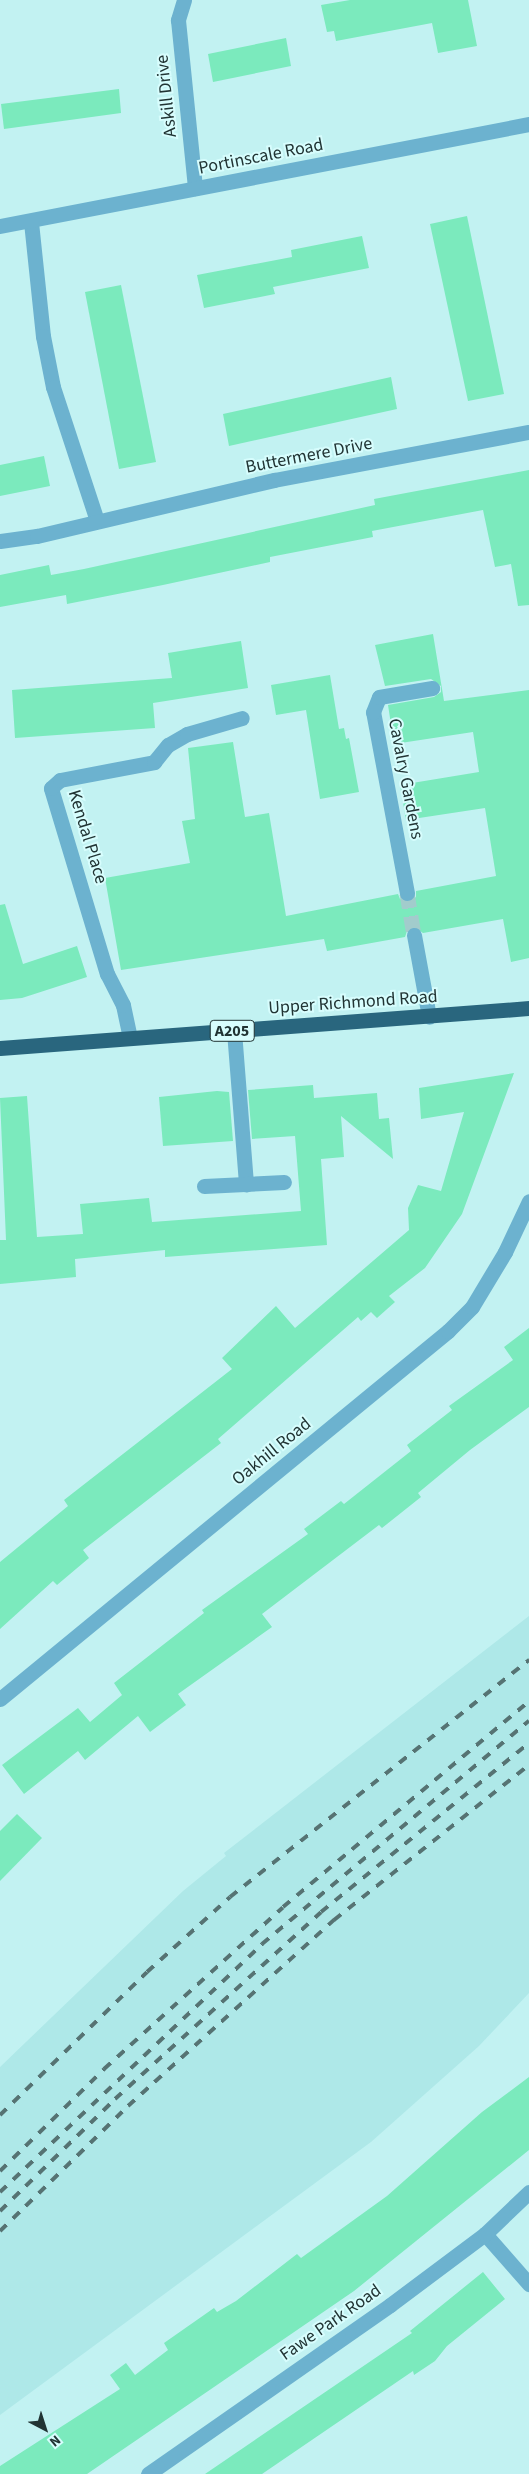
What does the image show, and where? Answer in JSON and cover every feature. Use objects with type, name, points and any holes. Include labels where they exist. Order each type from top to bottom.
[{"type":"highway","name":"Upper Richmond Road","points":[[0,1048],[529,1008]]},
{"type":"street","name":"Askill Drive","points":[[184,0],[178,20],[195,188]]},
{"type":"street","name":"Portinscale Road","points":[[0,226],[31,222],[195,188],[529,124]]},
{"type":"street","points":[[31,222],[43,336],[53,387],[97,521]]},
{"type":"street","name":"Buttermere Drive","points":[[0,541],[37,536],[274,480],[529,432]]},
{"type":"street","name":"Cavalry Gardens","points":[[407,892],[373,712],[379,697],[432,688]]},
{"type":"street","name":"Kendal Place","points":[[130,1038],[123,1005],[107,974],[51,788],[60,780],[154,762],[168,745],[187,734],[242,718]]},
{"type":"street","points":[[414,935],[429,1017]]},
{"type":"street","points":[[234,1031],[246,1185]]},
{"type":"street","points":[[204,1186],[284,1182]]},
{"type":"street","name":"Oakhill Road","points":[[0,1699],[448,1331],[472,1307],[505,1252],[529,1201]]},
{"type":"street","name":"Fawe Park Road","points":[[148,2474],[390,2305],[485,2234],[529,2192]]},
{"type":"street","points":[[485,2234],[529,2284]]},
{"type":"shaded area","points":[[529,1616],[529,1993],[479,2046],[371,2142],[0,2415],[0,2067],[183,1891],[226,1856],[224,1853]]},
{"type":"building","points":[[350,0],[468,0],[477,46],[438,53],[432,23],[336,41],[334,31],[327,32],[321,5]]},
{"type":"building","points":[[286,38],[291,66],[213,82],[208,54]]},
{"type":"building","points":[[119,89],[121,113],[4,129],[1,104]]},
{"type":"building","points":[[467,216],[504,394],[468,401],[430,224]]},
{"type":"building","points":[[362,236],[369,268],[273,287],[275,294],[204,308],[197,275],[292,257],[291,250]]},
{"type":"building","points":[[121,285],[156,462],[119,469],[85,292]]},
{"type":"building","points":[[391,377],[397,409],[229,446],[223,414]]},
{"type":"building","points":[[44,456],[50,486],[0,496],[0,465]]},
{"type":"building","points":[[529,470],[529,605],[518,606],[511,564],[495,567],[483,510],[372,531],[373,537],[270,557],[270,562],[163,585],[67,604],[66,595],[0,607],[0,575],[49,565],[51,575],[84,569],[375,505],[374,499]]},
{"type":"building","points":[[433,634],[444,701],[529,690],[529,958],[511,962],[503,919],[423,933],[413,926],[408,928],[405,937],[327,951],[324,939],[121,970],[105,878],[190,863],[182,821],[195,819],[188,748],[233,742],[245,817],[269,813],[286,916],[398,894],[400,899],[409,902],[416,897],[416,891],[496,876],[485,808],[406,820],[400,785],[479,772],[473,732],[394,744],[388,705],[434,697],[441,692],[441,686],[431,679],[385,686],[375,645]]},
{"type":"building","points":[[241,641],[248,688],[153,703],[155,728],[15,738],[12,690],[172,678],[168,653]]},
{"type":"building","points":[[330,675],[339,729],[344,728],[346,739],[349,738],[359,792],[320,799],[306,710],[276,715],[271,685]]},
{"type":"building","points":[[5,904],[23,964],[77,946],[87,977],[22,998],[0,1000],[0,905]]},
{"type":"building","points":[[514,1073],[462,1214],[425,1268],[389,1296],[395,1302],[377,1318],[371,1312],[361,1321],[358,1317],[218,1439],[221,1443],[83,1550],[89,1558],[57,1585],[53,1581],[0,1629],[0,1562],[68,1506],[64,1500],[232,1369],[222,1358],[276,1306],[295,1328],[409,1230],[408,1208],[418,1185],[441,1191],[464,1112],[421,1119],[419,1088]]},
{"type":"building","points":[[313,1085],[314,1098],[377,1093],[379,1119],[389,1118],[393,1159],[341,1116],[344,1157],[321,1159],[327,1245],[165,1257],[165,1250],[75,1259],[76,1277],[0,1284],[0,1240],[6,1240],[0,1098],[27,1096],[37,1237],[83,1234],[80,1204],[149,1198],[152,1222],[301,1211],[295,1136],[252,1139],[248,1090]]},
{"type":"building","points":[[217,1091],[229,1092],[233,1141],[163,1146],[159,1097]]},
{"type":"building","points":[[529,1328],[529,1407],[470,1450],[418,1493],[421,1497],[382,1528],[379,1525],[262,1614],[272,1627],[178,1694],[186,1705],[150,1732],[138,1716],[85,1760],[78,1751],[24,1794],[2,1765],[78,1708],[90,1722],[122,1695],[114,1683],[204,1613],[202,1610],[308,1534],[304,1529],[341,1501],[344,1504],[411,1451],[407,1445],[452,1410],[449,1406],[513,1360],[504,1347]]},
{"type":"building","points":[[17,1814],[42,1838],[0,1881],[0,1831]]},
{"type":"building","points":[[529,2077],[529,2150],[354,2291],[87,2474],[0,2474],[0,2466],[120,2389],[110,2375],[126,2363],[135,2375],[168,2350],[164,2343],[214,2308],[217,2312],[236,2301],[297,2254],[301,2258],[387,2196],[482,2112]]},
{"type":"building","points":[[483,2272],[505,2299],[447,2346],[435,2361],[414,2375],[413,2371],[262,2474],[205,2474],[412,2333],[410,2331]]},
{"type":"tunnel","points":[[407,893],[414,935]]},
{"type":"railway","points":[[0,2115],[147,1972],[230,1897],[529,1660]]},
{"type":"railway","points":[[0,2171],[104,2069],[283,1907],[529,1701]]},
{"type":"railway","points":[[0,2192],[262,1944],[529,1721]]},
{"type":"railway","points":[[0,2211],[115,2099],[321,1912],[529,1743]]},
{"type":"railway","points":[[0,2231],[128,2106],[334,1920],[529,1765]]}]
